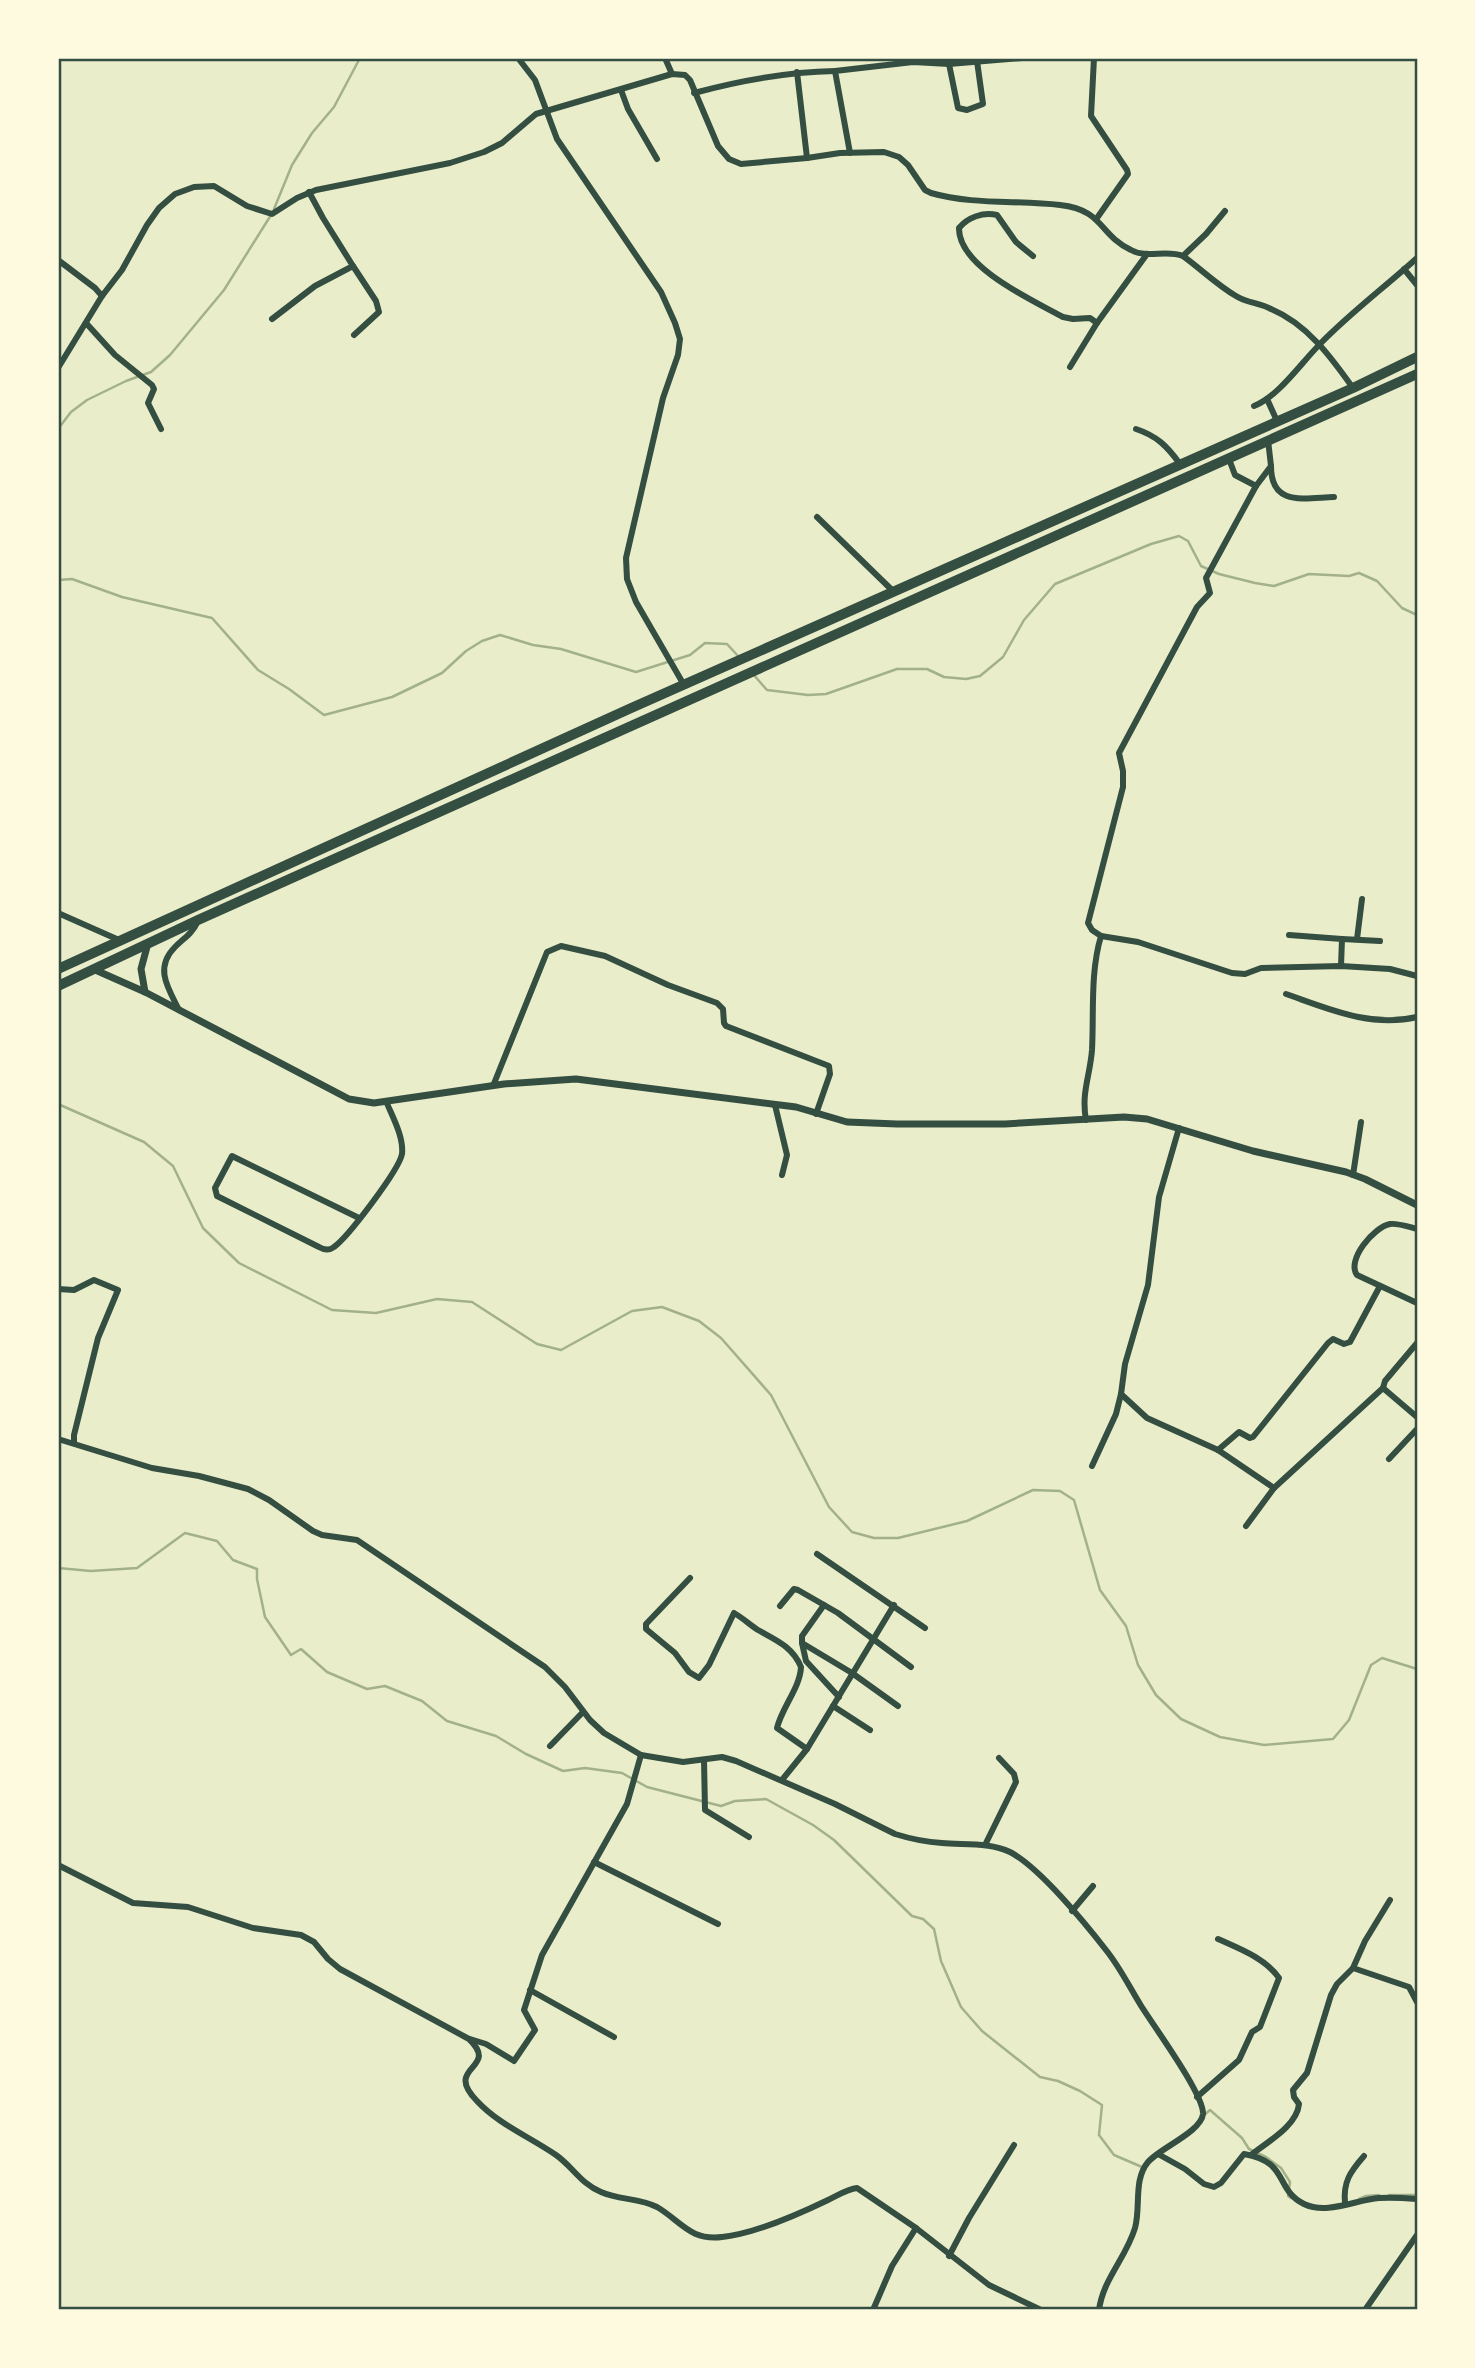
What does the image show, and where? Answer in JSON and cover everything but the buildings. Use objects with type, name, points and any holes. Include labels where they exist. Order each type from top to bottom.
[{"type":"main road","points":[[58,969],[1417,357]]},
{"type":"main road","points":[[58,986],[255,894],[1417,374]]},
{"type":"main road","points":[[250,881],[255,894]]},
{"type":"street","points":[[518,58],[535,80],[557,139],[649,272],[675,323],[680,339],[678,355],[660,411],[626,558],[627,579],[636,602],[684,685]]},
{"type":"street","points":[[665,58],[672,74]]},
{"type":"street","points":[[694,93],[746,79],[797,72],[835,71],[926,60],[949,64],[1022,58]]},
{"type":"street","points":[[1094,58],[1091,116],[1128,174],[1097,218]]},
{"type":"street","points":[[949,64],[958,108],[967,110],[983,104],[977,61]]},
{"type":"street","points":[[835,71],[850,153]]},
{"type":"street","points":[[797,72],[807,158]]},
{"type":"street","points":[[58,368],[122,270],[147,225],[159,208],[175,194],[194,187],[214,186],[247,206],[269,214],[309,192],[450,163],[484,152],[502,143],[536,114],[672,74],[685,75],[690,80],[718,146],[729,159],[741,164],[850,153],[892,153],[908,165],[925,190],[937,195],[1061,205],[1087,211],[1097,218],[1115,242],[1133,252],[1174,252],[1184,256],[1234,296],[1282,315],[1320,344],[1353,387]]},
{"type":"street","points":[[621,90],[628,109],[657,159]]},
{"type":"street","points":[[309,192],[376,301],[379,312],[354,335]]},
{"type":"street","points":[[1184,256],[1225,211]]},
{"type":"street","points":[[1033,256],[1016,242],[997,215],[982,214],[961,224],[959,228],[964,245],[986,272],[1063,317],[1073,320],[1090,318],[1097,323]]},
{"type":"street","points":[[1070,367],[1097,323],[1147,254]]},
{"type":"street","points":[[1254,406],[1266,399],[1320,344],[1417,258]]},
{"type":"street","points":[[58,260],[103,296]]},
{"type":"street","points":[[272,319],[315,286],[353,266]]},
{"type":"street","points":[[1405,270],[1417,285]]},
{"type":"street","points":[[86,323],[115,355],[152,385],[154,389],[148,403],[161,429]]},
{"type":"street","points":[[1266,399],[1277,421]]},
{"type":"street","points":[[1136,429],[1152,434],[1167,446],[1180,464]]},
{"type":"street","points":[[1268,440],[1272,482],[1281,493],[1290,498],[1334,497]]},
{"type":"street","points":[[1228,459],[1235,475],[1256,486]]},
{"type":"street","points":[[1271,466],[1256,486],[1206,578],[1210,593],[1197,607],[1119,753],[1123,787],[1088,923],[1092,930],[1101,936],[1138,942],[1232,973],[1245,974],[1261,968],[1341,966],[1390,969],[1417,976]]},
{"type":"street","points":[[817,517],[894,592]]},
{"type":"street","points":[[1357,939],[1362,899]]},
{"type":"street","points":[[58,913],[119,940]]},
{"type":"street","points":[[179,1010],[164,981],[163,969],[168,957],[194,929],[198,920]]},
{"type":"street","points":[[1289,935],[1380,941]]},
{"type":"street","points":[[1086,1120],[1083,1106],[1084,1088],[1092,1054],[1093,983],[1101,936]]},
{"type":"street","points":[[1341,966],[1342,939]]},
{"type":"street","points":[[145,992],[141,969],[148,943]]},
{"type":"street","points":[[493,1086],[547,952],[561,946],[605,956],[668,985],[717,1003],[723,1009],[726,1026],[829,1066],[830,1074],[816,1114]]},
{"type":"street","points":[[93,969],[145,992],[349,1099],[374,1103],[493,1086],[576,1079],[796,1107],[847,1122],[897,1125],[1124,1117],[1147,1119],[1246,1149],[1353,1175],[1417,1205]]},
{"type":"street","points":[[1286,995],[1352,1017],[1373,1021],[1417,1017]]},
{"type":"street","points":[[359,1218],[232,1156],[215,1188],[217,1196],[326,1250],[333,1249],[359,1218],[398,1165],[402,1153],[396,1126],[386,1101]]},
{"type":"street","points":[[775,1105],[787,1156],[782,1175]]},
{"type":"street","points":[[1353,1175],[1362,1122]]},
{"type":"street","points":[[1092,1466],[1116,1414],[1125,1364],[1148,1285],[1159,1198],[1179,1128]]},
{"type":"street","points":[[1417,1229],[1390,1224],[1366,1241],[1356,1257],[1354,1271],[1417,1303]]},
{"type":"street","points":[[58,1289],[74,1290],[94,1280],[118,1290],[98,1338],[74,1443]]},
{"type":"street","points":[[1218,1450],[1239,1432],[1253,1438],[1328,1343],[1333,1339],[1344,1344],[1350,1342],[1380,1286]]},
{"type":"street","points":[[1246,1526],[1273,1488],[1382,1388],[1417,1343]]},
{"type":"street","points":[[1382,1388],[1417,1417]]},
{"type":"street","points":[[1121,1394],[1147,1418],[1218,1450],[1273,1488]]},
{"type":"street","points":[[1389,1459],[1417,1429]]},
{"type":"street","points":[[58,1439],[152,1468],[199,1476],[248,1489],[269,1500],[313,1531],[330,1537],[357,1540],[545,1667],[565,1686],[583,1712],[604,1733],[641,1755],[683,1762],[722,1757],[751,1766],[895,1834],[939,1843],[1000,1848],[1023,1860],[1108,1952],[1179,2064],[1203,2114],[1196,2127],[1158,2154],[1143,2170],[1139,2181],[1138,2216],[1134,2231],[1104,2288],[1099,2310]]},
{"type":"street","points":[[817,1554],[925,1628]]},
{"type":"street","points":[[690,1578],[646,1624],[646,1629],[675,1653],[688,1672],[698,1678],[709,1665],[734,1613],[756,1629],[779,1640],[801,1667],[777,1728],[807,1749]]},
{"type":"street","points":[[780,1606],[794,1589],[874,1638],[911,1667]]},
{"type":"street","points":[[824,1605],[802,1636],[802,1643],[806,1661],[839,1697]]},
{"type":"street","points":[[782,1780],[807,1749],[894,1605]]},
{"type":"street","points":[[802,1643],[852,1673],[898,1706]]},
{"type":"street","points":[[833,1706],[870,1730]]},
{"type":"street","points":[[551,1746],[583,1712]]},
{"type":"street","points":[[58,1865],[133,1903],[188,1907],[253,1928],[309,1938],[340,1969],[469,2039],[486,2044],[515,2060],[535,2030],[524,2010],[542,1955],[627,1804],[641,1755]]},
{"type":"street","points":[[985,1845],[1016,1782],[1014,1774],[999,1758]]},
{"type":"street","points":[[704,1760],[705,1810],[749,1837]]},
{"type":"street","points":[[594,1862],[718,1924]]},
{"type":"street","points":[[1072,1911],[1093,1886]]},
{"type":"street","points":[[1251,2155],[1283,2129],[1297,2113],[1299,2104],[1293,2090],[1307,2073],[1331,1995],[1337,1984],[1353,1968],[1365,1941],[1390,1900]]},
{"type":"street","points":[[1197,2097],[1239,2060],[1252,2032],[1260,2027],[1279,1978],[1261,1960],[1218,1939]]},
{"type":"street","points":[[1353,1968],[1409,1987],[1417,2002]]},
{"type":"street","points":[[530,1990],[614,2037]]},
{"type":"street","points":[[469,2039],[478,2049],[479,2056],[464,2084],[468,2093],[481,2106],[558,2156],[590,2187],[612,2196],[635,2199],[659,2208],[694,2234],[714,2238],[741,2233],[796,2214],[854,2188],[867,2192],[989,2286],[1041,2310]]},
{"type":"street","points":[[949,2256],[1014,2145]]},
{"type":"street","points":[[1158,2154],[1214,2187],[1221,2183],[1244,2154],[1251,2155],[1273,2165],[1289,2191],[1305,2204],[1323,2208],[1379,2198],[1417,2199]]},
{"type":"street","points":[[1345,2203],[1347,2176],[1364,2156]]},
{"type":"street","points":[[873,2310],[892,2266],[916,2228]]},
{"type":"street","points":[[1364,2310],[1417,2235]]},
{"type":"waterway","points":[[274,209],[292,165],[312,133],[334,107],[360,58]]},
{"type":"waterway","points":[[58,429],[71,412],[87,400],[151,372],[170,355],[224,290],[271,215]]},
{"type":"waterway","points":[[753,674],[767,690],[808,695],[826,694],[897,669],[927,669],[944,677],[966,679],[980,676],[1003,657],[1024,620],[1055,584],[1151,544],[1179,536],[1188,541],[1201,566],[1219,574],[1274,586],[1309,574],[1349,576],[1359,573],[1377,581],[1402,608],[1417,615]]},
{"type":"waterway","points":[[58,580],[72,579],[122,597],[212,618],[258,670],[324,715],[392,697],[442,673],[466,651],[482,641],[500,635],[533,645],[561,649],[636,672],[690,655],[705,643],[727,644],[738,656]]},
{"type":"waterway","points":[[58,1104],[144,1142],[173,1166],[203,1228],[239,1263],[332,1310],[376,1313],[437,1299],[472,1302],[537,1344],[561,1350],[632,1311],[662,1307],[699,1321],[721,1338],[771,1395],[829,1507],[852,1532],[874,1538],[898,1538],[967,1521],[1033,1490],[1060,1491],[1074,1500],[1100,1590],[1126,1626],[1138,1665],[1156,1695],[1181,1719],[1220,1737],[1264,1745],[1333,1739],[1349,1720],[1371,1665],[1382,1658],[1417,1669]]},
{"type":"waterway","points":[[58,1568],[91,1571],[137,1568],[185,1533],[217,1541],[233,1560],[257,1569],[265,1617],[291,1655],[301,1649],[327,1672],[367,1689],[385,1686],[422,1701],[447,1721],[496,1736],[563,1771],[585,1768],[622,1773],[647,1787],[721,1806],[735,1801],[766,1799],[834,1840],[912,1916],[923,1919],[934,1929],[941,1961],[961,2007],[982,2031],[1040,2077],[1058,2081],[1102,2105],[1099,2135],[1114,2155],[1142,2167]]},
{"type":"waterway","points":[[1203,2116],[1210,2110],[1242,2138],[1249,2149],[1281,2168],[1290,2182],[1288,2196],[1291,2198]]},
{"type":"waterway","points":[[1359,2199],[1379,2195]]},
{"type":"waterway","points":[[1389,2195],[1417,2195]]}]
